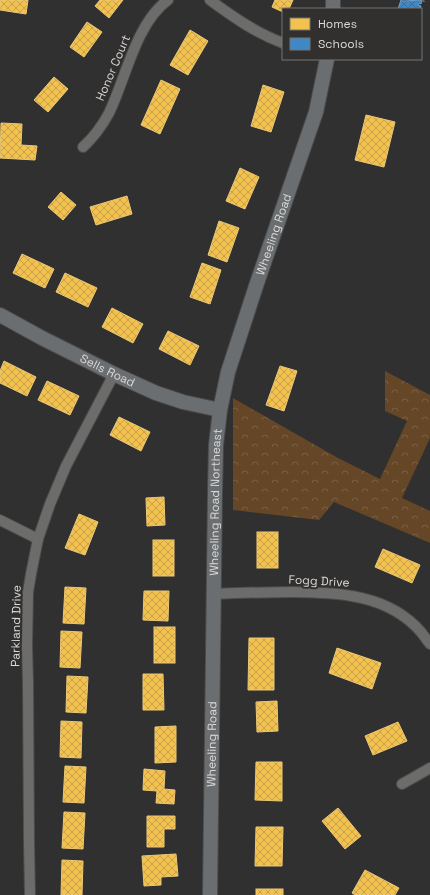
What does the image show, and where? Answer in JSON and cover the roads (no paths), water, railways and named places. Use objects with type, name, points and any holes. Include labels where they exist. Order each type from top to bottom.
[{"type":"street","name":"Honor Court","points":[[84,147],[94,137],[109,113],[143,31],[153,16],[168,0]]},
{"type":"street","points":[[210,0],[233,18],[282,44]]},
{"type":"street","name":"Wheeling Road","points":[[220,410],[228,372],[316,112],[327,60]]},
{"type":"street","name":"Sells Road","points":[[0,315],[114,374],[156,393],[183,402],[220,410]]},
{"type":"street","name":"Parkland Drive","points":[[30,895],[27,646],[28,592],[38,540],[50,504],[65,470],[114,374]]},
{"type":"street","name":"Wheeling Road Northeast","points":[[214,594],[216,445],[220,410]]},
{"type":"street","points":[[0,520],[38,540]]},
{"type":"street","name":"Fogg Drive","points":[[214,594],[251,592],[320,592],[357,596],[391,608],[406,618],[420,631],[430,644]]},
{"type":"street","name":"Wheeling Road","points":[[210,895],[214,594]]},
{"type":"street","points":[[402,784],[430,768]]}]
